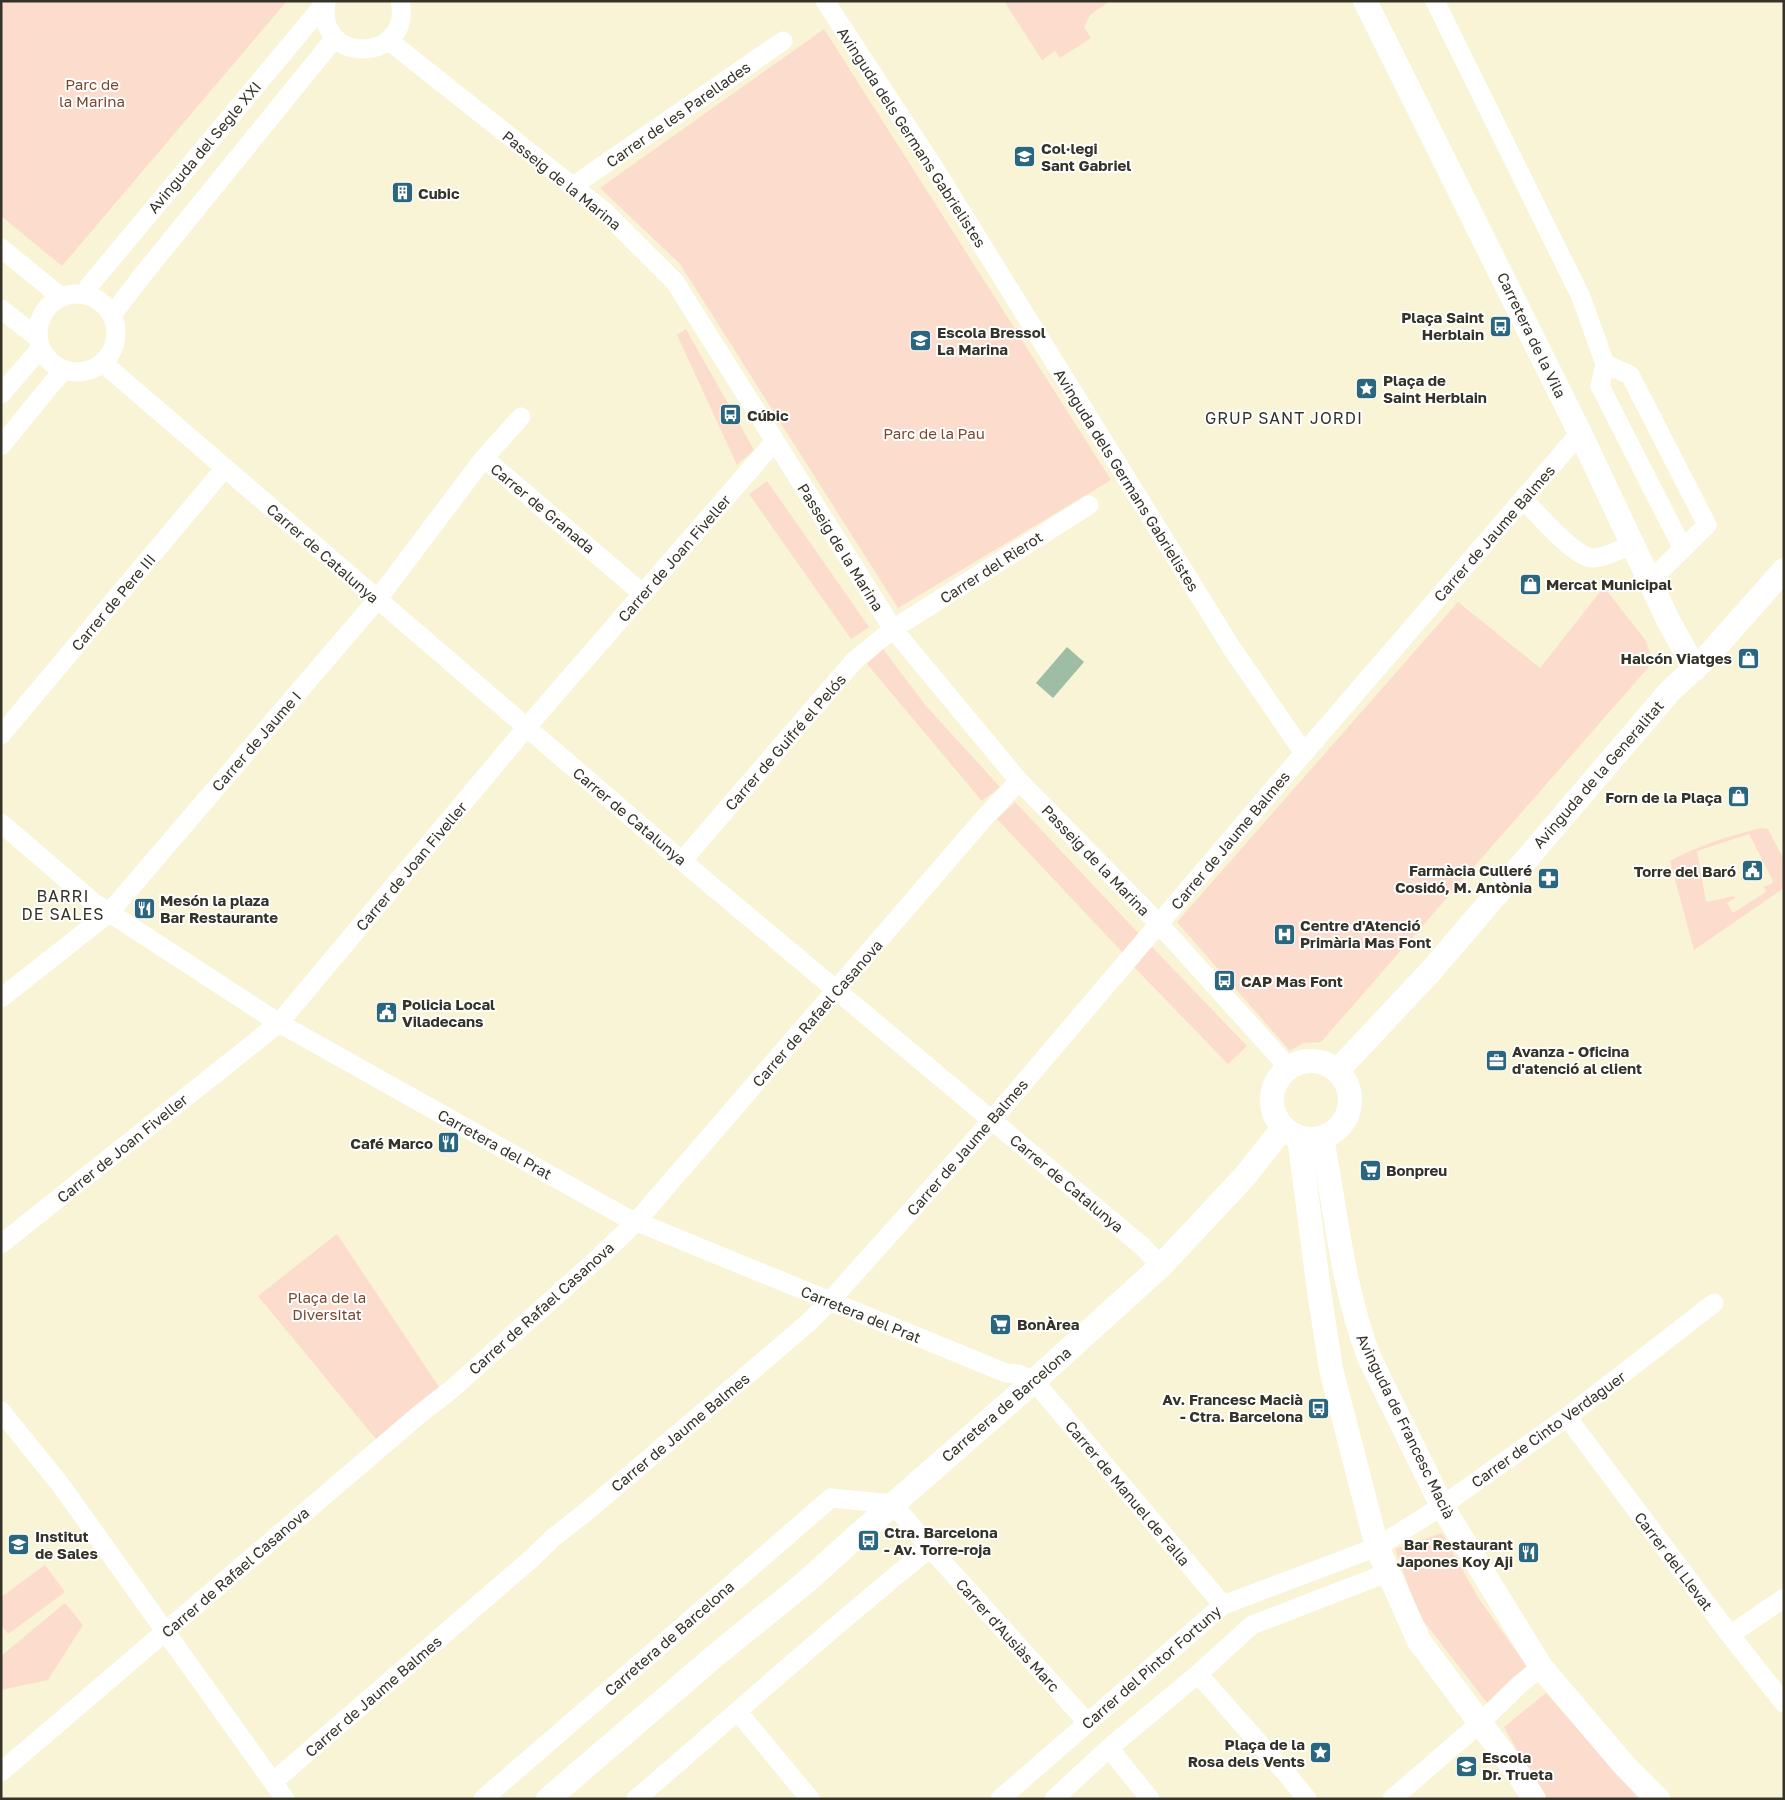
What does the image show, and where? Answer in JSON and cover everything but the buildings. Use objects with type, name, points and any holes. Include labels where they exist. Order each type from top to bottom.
[{"type":"street","points":[[326,1],[325,17],[330,32],[347,46],[361,50],[376,48],[388,40],[397,30],[406,5]]},
{"type":"street","name":"Avinguda del Segle XXI","points":[[86,294],[89,286],[326,1]]},
{"type":"street","name":"Carretera de la Vila","points":[[1365,1],[1580,433],[1668,620],[1695,669]]},
{"type":"street","points":[[1435,1],[1581,297],[1605,364],[1600,386],[1683,549]]},
{"type":"street","name":"Avinguda dels Germans Gabrielistes","points":[[834,4],[932,166],[1231,647],[1304,753]]},
{"type":"street","name":"Avinguda del Segle XXI","points":[[112,315],[140,277],[335,38]]},
{"type":"street","name":"Passeig de la Marina","points":[[388,40],[605,212],[675,282],[893,629],[1019,781],[1159,924],[1281,1059],[1287,1069]]},
{"type":"street","name":"Carrer de les Parellades","points":[[573,186],[783,41]]},
{"type":"street","points":[[1,248],[61,297]]},
{"type":"street","points":[[1,309],[39,343],[53,364],[65,370],[81,372],[103,363],[111,353],[116,340],[116,327],[112,315],[101,302],[86,294],[73,294],[61,297],[49,305],[41,316],[39,343],[1,394]]},
{"type":"street","name":"Carrer de Catalunya","points":[[103,363],[526,728],[1142,1246],[1161,1266]]},
{"type":"street","points":[[1605,364],[1630,375],[1707,525],[1650,581]]},
{"type":"street","points":[[1,446],[65,370]]},
{"type":"street","name":"Carrer de Granada","points":[[521,417],[484,458],[643,594]]},
{"type":"street","name":"Carrer de Jaume Balmes","points":[[273,1782],[554,1537],[808,1323],[830,1301],[992,1120],[1304,753],[1580,433]]},
{"type":"street","name":"Carrer de Joan Fiveller","points":[[1,1244],[279,1023],[526,728],[776,441]]},
{"type":"street","name":"Carrer de Jaume I","points":[[1,998],[109,913],[377,600],[484,458]]},
{"type":"street","name":"Carrer de Pere III","points":[[1,735],[225,468]]},
{"type":"street","points":[[1523,499],[1568,544],[1583,555],[1593,558],[1633,544]]},
{"type":"street","name":"Carrer del Rierot","points":[[893,629],[1089,505]]},
{"type":"street","name":"Avinguda de la Generalitat","points":[[1337,1070],[1431,971],[1670,691],[1695,669],[1732,630],[1784,570]]},
{"type":"street","name":"Carrer de Guifré el Pelós","points":[[682,861],[855,660],[893,629]]},
{"type":"street","name":"Carrer de Rafael Casanova","points":[[1,1772],[452,1388],[636,1222],[985,816],[1019,781]]},
{"type":"street","name":"Carretera del Prat","points":[[1,822],[93,902],[279,1023],[636,1222],[1006,1374],[1019,1374],[1034,1381]]},
{"type":"street","points":[[1312,1061],[1325,1063],[1337,1070],[1348,1088],[1350,1102],[1344,1121],[1339,1127],[1301,1134],[1275,1117],[1272,1098],[1275,1084],[1287,1069],[1299,1062],[1312,1061]]},
{"type":"street","points":[[1301,1134],[1319,1291],[1331,1369],[1377,1547],[1418,1641],[1519,1775],[1534,1799]]},
{"type":"street","name":"Carretera de Barcelona","points":[[548,1799],[708,1661],[806,1582],[892,1504],[1034,1381],[1161,1266],[1245,1176],[1301,1134]]},
{"type":"street","name":"Avinguda de Francesc Macià","points":[[1301,1134],[1343,1265],[1351,1303],[1369,1357],[1442,1506],[1541,1667],[1624,1765],[1658,1799]]},
{"type":"street","name":"Carrer de Cinto Verdaguer","points":[[1377,1547],[1442,1506],[1567,1417],[1714,1303]]},
{"type":"street","name":"Carrer de Manuel de Falla","points":[[1034,1381],[1223,1604]]},
{"type":"street","points":[[1,1412],[60,1484],[285,1799]]},
{"type":"street","name":"Carrer del Llevat","points":[[1567,1417],[1730,1635],[1784,1703]]},
{"type":"street","name":"Carretera de Barcelona","points":[[483,1799],[831,1498],[892,1504]]},
{"type":"street","name":"Carrer d'Ausiàs Marc","points":[[892,1504],[1087,1722]]},
{"type":"street","name":"Carrer del Pintor Fortuny","points":[[1000,1799],[1223,1604],[1377,1547]]},
{"type":"street","points":[[636,1799],[738,1712],[856,1607],[930,1548]]},
{"type":"street","points":[[1054,1799],[1109,1748],[1198,1674],[1252,1625],[1387,1573]]},
{"type":"street","points":[[1730,1635],[1784,1598]]},
{"type":"street","points":[[1392,1799],[1541,1667]]},
{"type":"street","points":[[1198,1674],[1284,1770],[1307,1799]]},
{"type":"street","points":[[738,1712],[806,1797]]},
{"type":"street","points":[[1109,1748],[1150,1799]]},
{"type":"green space","name":"Parc de la Marina","points":[[1,1],[287,1],[62,266],[1,216]]},
{"type":"green space","points":[[1004,1],[1110,1],[1090,15],[1084,27],[1091,38],[1060,58],[1055,51],[1042,60]]},
{"type":"green space","name":"Parc de la Pau","points":[[824,29],[1111,480],[898,608],[680,264],[600,188]]},
{"type":"green space","points":[[686,329],[754,450],[737,465],[677,335]]},
{"type":"green space","points":[[767,481],[869,627],[851,639],[749,494]]},
{"type":"green space","points":[[1604,587],[1646,641],[1653,662],[1321,1042],[1303,1043],[1290,1051],[1177,922],[1458,602],[1540,668]]},
{"type":"green space","points":[[883,649],[926,706],[1000,787],[982,801],[867,664]]},
{"type":"green space","points":[[1015,802],[1141,936],[1123,953],[997,819]]},
{"type":"green space","points":[[1761,828],[1768,829],[1784,860],[1784,888],[1694,950],[1670,861],[1703,846]],"holes":[[[1749,834],[1773,881],[1764,887],[1766,892],[1733,913],[1727,903],[1735,898],[1734,896],[1706,902],[1697,851]]]},
{"type":"green space","points":[[1152,947],[1247,1046],[1228,1064],[1133,966]]},
{"type":"green space","name":"Plaça de la Diversitat","points":[[337,1234],[439,1387],[376,1439],[258,1296]]},
{"type":"green space","points":[[1442,1533],[1479,1599],[1536,1679],[1491,1708],[1419,1615],[1395,1549]]},
{"type":"green space","points":[[45,1565],[65,1592],[8,1634],[1,1625],[1,1597]]},
{"type":"green space","points":[[65,1603],[83,1625],[48,1680],[1,1690],[1,1656]]},
{"type":"green space","points":[[1546,1693],[1639,1799],[1544,1799],[1504,1727]]},
{"type":"shaded area","points":[[1067,647],[1084,662],[1053,698],[1036,683]]},
{"type":"place","name":"Col·legi Sant Gabriel","points":[[1025,157]]},
{"type":"place","name":"Cubic","points":[[402,193]]},
{"type":"place","name":"Plaça Saint Herblain","points":[[1500,326]]},
{"type":"place","name":"Escola Bressol La Marina","points":[[921,341]]},
{"type":"place","name":"Plaça de Saint Herblain","points":[[1367,389]]},
{"type":"place","name":"Cúbic","points":[[731,415]]},
{"type":"place","name":"Mercat Municipal","points":[[1530,584]]},
{"type":"place","name":"Halcón Viatges","points":[[1748,658]]},
{"type":"place","name":"Forn de la Plaça","points":[[1738,797]]},
{"type":"place","name":"Torre del Baró","points":[[1752,871]]},
{"type":"place","name":"Farmàcia Culleré Cosidó, M. Antònia","points":[[1548,879]]},
{"type":"place","name":"Mesón la plaza Bar Restaurante","points":[[144,909]]},
{"type":"place","name":"Centre d'Atenció Primària Mas Font","points":[[1284,934]]},
{"type":"place","name":"CAP Mas Font","points":[[1225,981]]},
{"type":"place","name":"Policia Local Viladecans","points":[[386,1013]]},
{"type":"place","name":"Avanza - Oficina d'atenció al client","points":[[1496,1060]]},
{"type":"place","name":"Café Marco","points":[[449,1143]]},
{"type":"place","name":"Bonpreu","points":[[1370,1170]]},
{"type":"place","name":"BonÀrea","points":[[1001,1324]]},
{"type":"place","name":"Av. Francesc Macià - Ctra. Barcelona","points":[[1319,1408]]},
{"type":"place","name":"Ctra. Barcelona - Av. Torre-roja","points":[[868,1541]]},
{"type":"place","name":"Institut de Sales","points":[[19,1545]]},
{"type":"place","name":"Bar Restaurant Japones Koy Aji","points":[[1529,1553]]},
{"type":"place","name":"Plaça de la Rosa dels Vents","points":[[1321,1753]]},
{"type":"place","name":"Escola Dr. Trueta","points":[[1466,1766]]},
{"type":"district","name":"GRUP SANT JORDI","points":[[1284,418]]},
{"type":"district","name":"BARRI DE SALES","points":[[63,905]]}]
